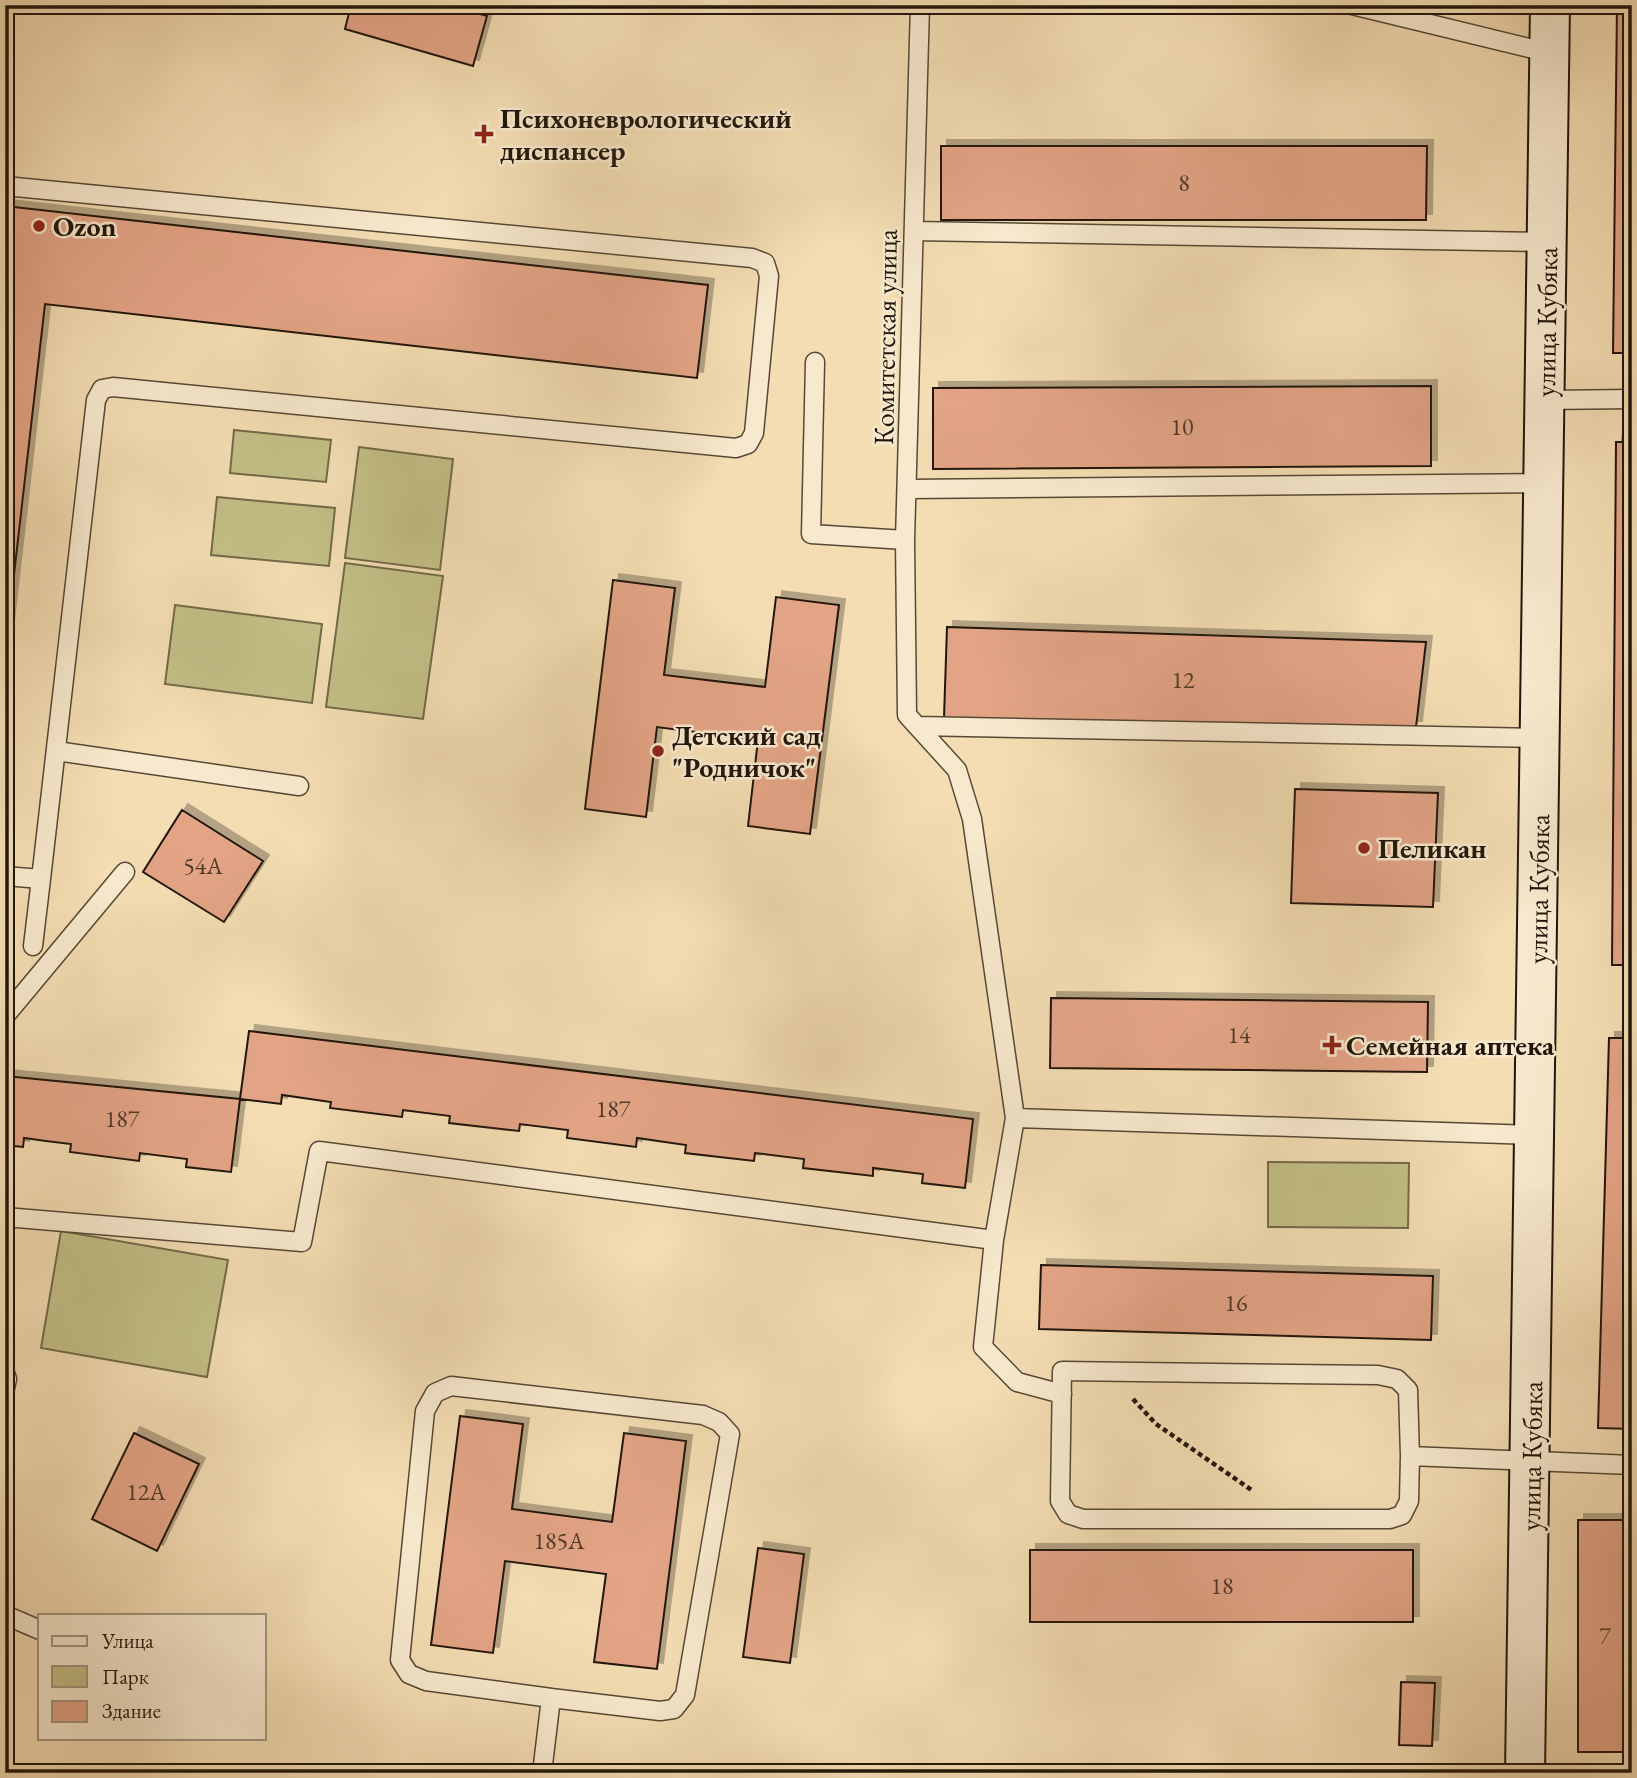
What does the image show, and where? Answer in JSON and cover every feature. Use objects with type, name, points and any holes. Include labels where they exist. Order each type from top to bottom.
[{"type":"street","name":"улица Кубяка","points":[[1525,1773],[1550,5]]},
{"type":"lane","name":"Комитетская улица","points":[[917,726],[906,715],[905,540],[920,5]]},
{"type":"lane","points":[[1352,5],[1550,53]]},
{"type":"lane","points":[[5,186],[752,258],[765,263],[769,276],[754,433],[748,444],[736,448],[113,387],[102,389],[96,400],[33,946]]},
{"type":"lane","points":[[914,231],[1547,242]]},
{"type":"lane","points":[[815,362],[811,534],[905,540]]},
{"type":"lane","points":[[1545,400],[1632,399]]},
{"type":"lane","points":[[908,488],[1544,483]]},
{"type":"lane","points":[[917,726],[1540,738]]},
{"type":"lane","points":[[917,726],[957,770],[972,819],[1015,1118],[994,1240],[983,1347],[1017,1382],[1062,1394]]},
{"type":"lane","points":[[56,751],[299,786]]},
{"type":"lane","points":[[5,1016],[125,872]]},
{"type":"lane","points":[[5,876],[41,878]]},
{"type":"lane","points":[[1015,1118],[1535,1135]]},
{"type":"lane","points":[[5,1217],[302,1242],[319,1151],[994,1240]]},
{"type":"lane","points":[[1062,1371],[1113,1373],[1378,1375],[1397,1379],[1408,1390],[1409,1501],[1402,1515],[1390,1519],[1083,1519],[1068,1514],[1060,1501],[1062,1371]]},
{"type":"lane","points":[[5,1373],[5,1388]]},
{"type":"lane","points":[[451,1386],[703,1415],[719,1422],[730,1434],[685,1695],[674,1709],[660,1711],[551,1698],[426,1681],[410,1674],[400,1660],[425,1411],[435,1393],[451,1386]]},
{"type":"lane","points":[[1410,1456],[1632,1465]]},
{"type":"lane","points":[[5,1615],[38,1629]]},
{"type":"lane","points":[[542,1773],[551,1698]]},
{"type":"path","points":[[1113,1373],[1156,1424],[1296,1519]]},
{"type":"green space","points":[[234,430],[331,440],[326,482],[230,473]]},
{"type":"green space","points":[[359,447],[453,459],[440,570],[345,558]]},
{"type":"green space","points":[[217,497],[335,508],[329,566],[211,555]]},
{"type":"green space","points":[[345,563],[443,576],[423,719],[326,707]]},
{"type":"green space","points":[[175,605],[322,624],[312,703],[165,684]]},
{"type":"green space","points":[[1268,1162],[1409,1163],[1408,1228],[1268,1227]]},
{"type":"green space","points":[[61,1231],[228,1260],[207,1377],[41,1348]]},
{"type":"building","points":[[351,5],[449,5],[487,16],[473,66],[345,29]]},
{"type":"building","points":[[1617,5],[1632,5],[1632,353],[1613,353]]},
{"type":"building","points":[[941,146],[1427,146],[1426,220],[941,220]]},
{"type":"building","points":[[5,206],[708,285],[697,378],[45,304],[5,653]]},
{"type":"building","points":[[1431,386],[1431,466],[933,469],[933,388]]},
{"type":"building","points":[[1616,442],[1632,442],[1632,965],[1612,965]]},
{"type":"building","points":[[613,580],[675,588],[664,675],[765,687],[776,597],[839,605],[810,834],[748,826],[758,740],[657,727],[646,817],[585,809]]},
{"type":"building","points":[[947,627],[1426,642],[1416,727],[944,718]]},
{"type":"building","name":"Пеликан","points":[[1295,789],[1438,793],[1433,907],[1291,903]]},
{"type":"building","points":[[182,810],[263,861],[224,922],[143,872]]},
{"type":"building","points":[[1051,998],[1428,1002],[1427,1072],[1050,1068]]},
{"type":"building","points":[[249,1031],[973,1119],[965,1188],[922,1183],[923,1174],[873,1168],[873,1176],[803,1168],[804,1159],[755,1153],[754,1161],[685,1153],[686,1145],[637,1138],[636,1147],[567,1138],[568,1130],[520,1124],[519,1131],[449,1123],[450,1116],[403,1110],[402,1117],[330,1108],[331,1102],[282,1095],[281,1104],[240,1099]]},
{"type":"building","points":[[1609,1038],[1632,1038],[1632,1429],[1598,1428]]},
{"type":"building","points":[[5,1076],[240,1099],[231,1172],[186,1167],[187,1159],[140,1153],[139,1161],[70,1152],[71,1144],[24,1138],[23,1147],[5,1145]]},
{"type":"building","points":[[1041,1265],[1433,1276],[1431,1340],[1039,1329]]},
{"type":"building","points":[[460,1416],[523,1424],[512,1509],[612,1522],[624,1433],[686,1441],[657,1669],[594,1662],[606,1574],[505,1561],[493,1653],[431,1645]]},
{"type":"building","points":[[134,1433],[199,1464],[157,1551],[92,1519]]},
{"type":"building","points":[[1578,1520],[1632,1520],[1632,1752],[1578,1752]]},
{"type":"building","points":[[758,1548],[804,1554],[790,1663],[743,1657]]},
{"type":"building","points":[[1030,1550],[1413,1550],[1413,1622],[1030,1622]]},
{"type":"building","points":[[1401,1682],[1435,1683],[1432,1746],[1399,1745]]},
{"type":"place","name":"Психоневрологический диспансер","points":[[484,134]]},
{"type":"place","name":"Ozon","points":[[39,226]]},
{"type":"place","name":"Детский сад \"Родничок\"","points":[[658,751]]},
{"type":"place","name":"Пеликан","points":[[1364,848]]},
{"type":"place","name":"Семейная аптека","points":[[1332,1045]]}]
